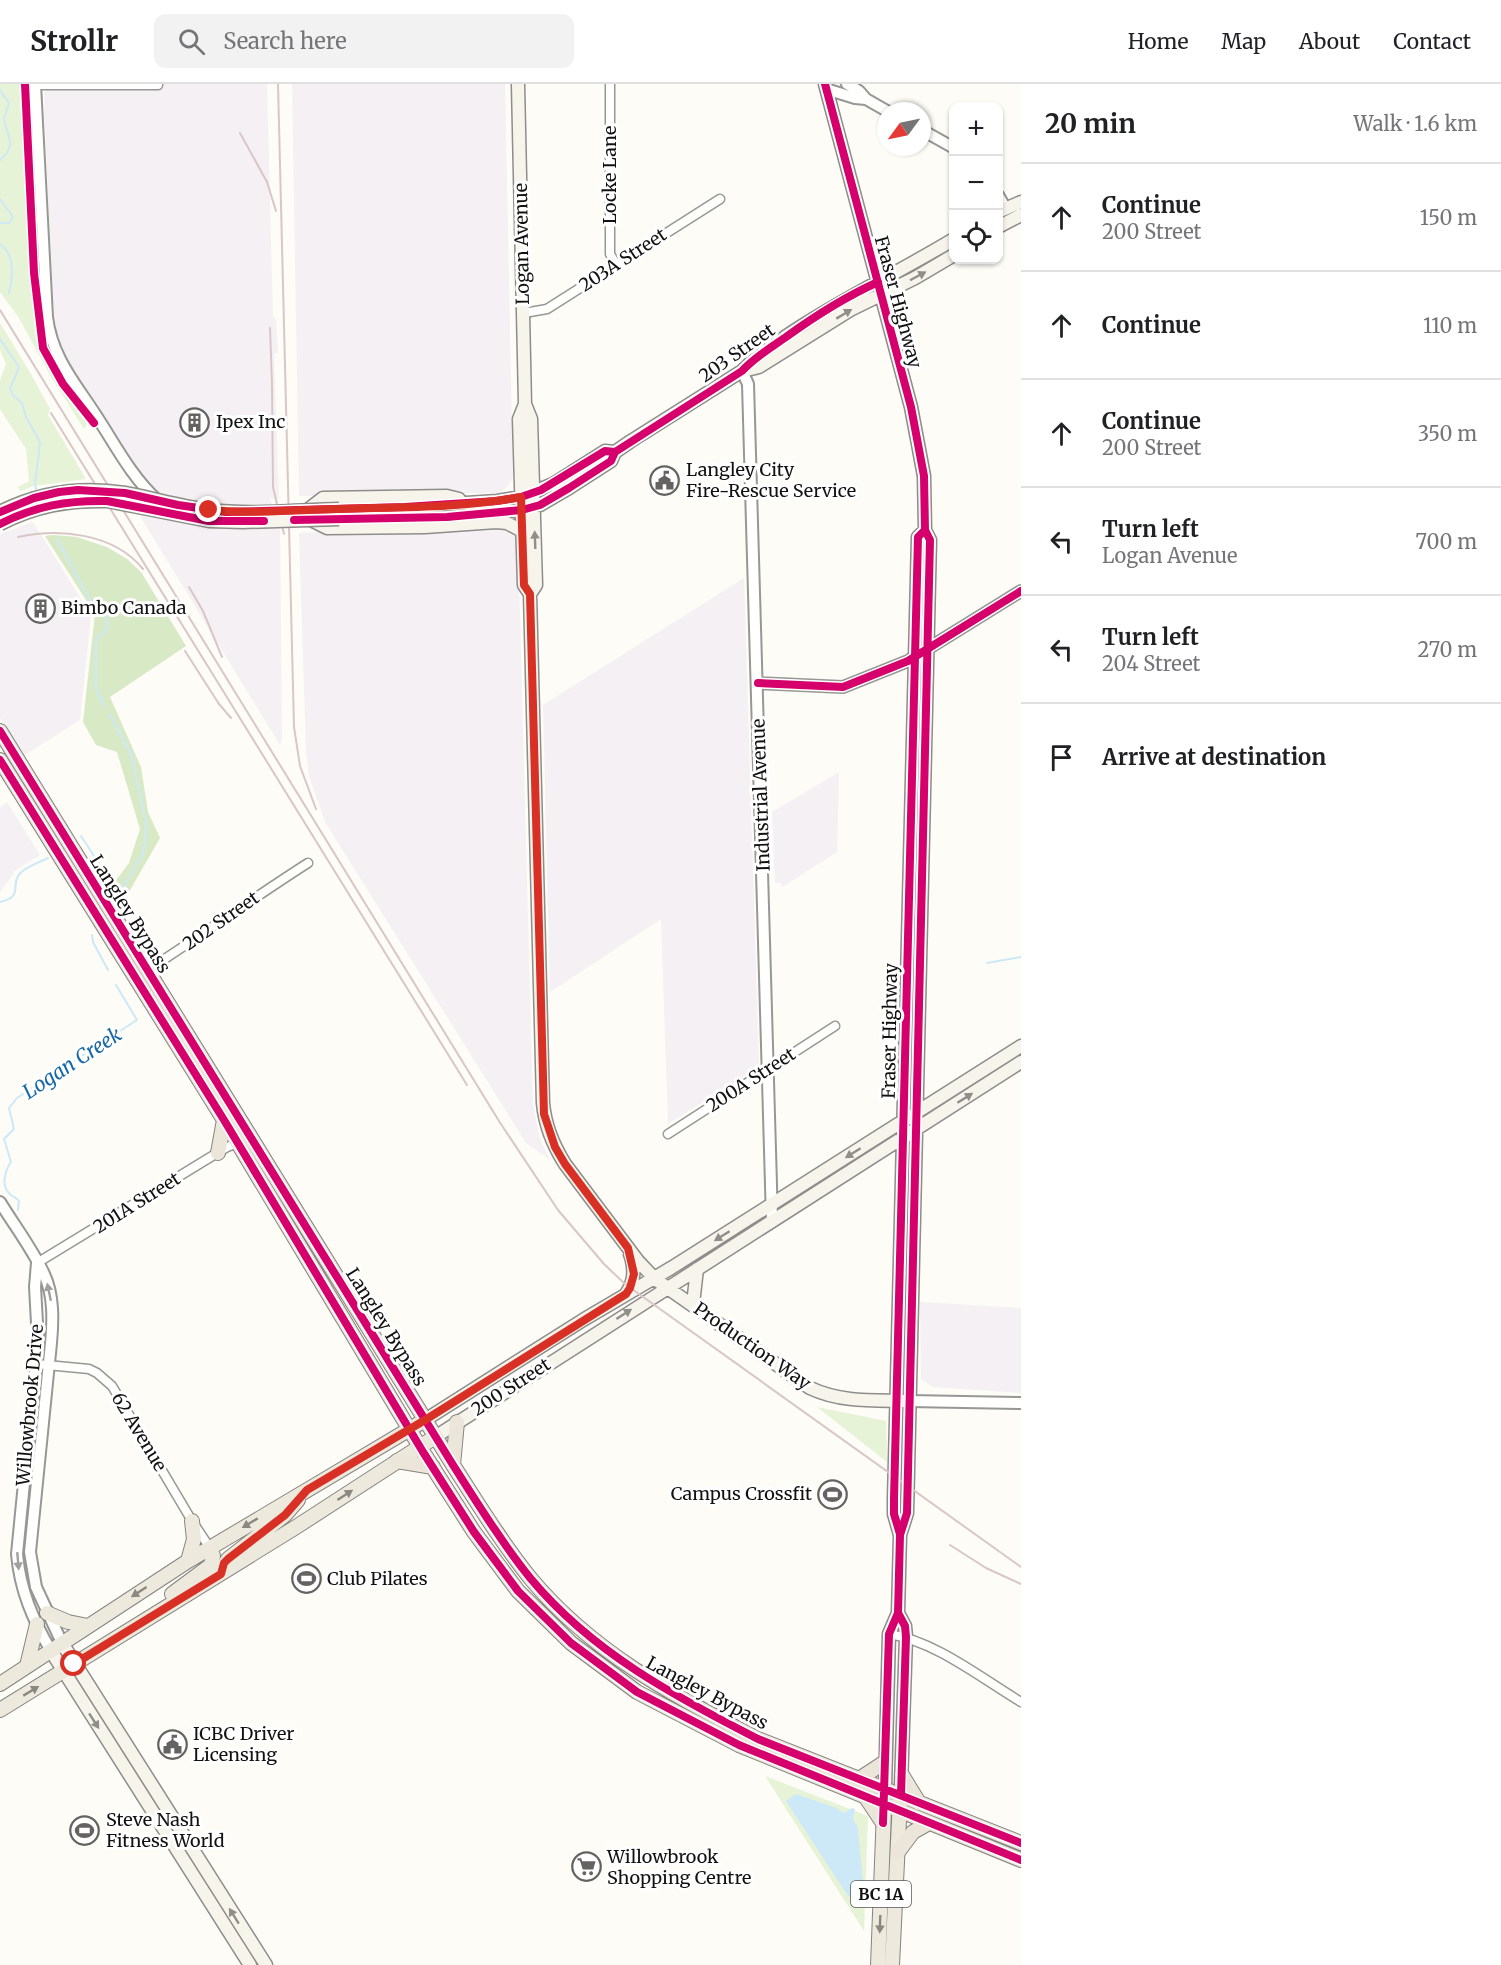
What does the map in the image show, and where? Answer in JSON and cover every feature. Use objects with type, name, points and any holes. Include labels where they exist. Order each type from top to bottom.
[{"type":"highway","name":"Langley Bypass","points":[[0,731],[435,1437],[498,1534],[531,1579],[557,1607],[604,1649],[646,1678],[723,1721],[758,1739],[1021,1843]]},
{"type":"highway","name":"Langley Bypass","points":[[0,760],[224,1120],[409,1429],[474,1532],[518,1591],[571,1643],[637,1692],[739,1745],[1021,1860]]},
{"type":"highway","points":[[218,1153],[224,1120]]},
{"type":"highway","points":[[238,1143],[255,1146]]},
{"type":"highway","points":[[453,1465],[457,1422]]},
{"type":"highway","points":[[398,1461],[433,1467]]},
{"type":"highway","points":[[859,1779],[885,1762]]},
{"type":"highway","points":[[902,1775],[919,1803]]},
{"type":"highway","points":[[865,1796],[883,1823]]},
{"type":"highway","points":[[898,1852],[913,1832],[929,1823]]},
{"type":"main road","name":"Logan Avenue","points":[[518,84],[525,404],[531,419],[533,471],[527,495]]},
{"type":"main road","name":"Fraser Highway","points":[[827,86],[921,452],[924,476],[924,530],[930,540],[907,1513],[900,1534],[898,1613],[889,1634],[878,1965]]},
{"type":"main road","points":[[1003,217],[1021,202]]},
{"type":"main road","points":[[1003,217],[1021,215]]},
{"type":"main road","points":[[1003,217],[1021,226]]},
{"type":"main road","name":"203 Street","points":[[528,508],[549,500],[611,461],[615,452],[742,371],[759,367],[852,309],[910,266],[949,242]]},
{"type":"main road","name":"203 Street","points":[[879,288],[915,278],[949,258]]},
{"type":"main road","name":"Logan Avenue","points":[[525,404],[519,419],[536,585],[530,594]]},
{"type":"main road","name":"203 Street","points":[[527,495],[553,484],[605,451],[615,452]]},
{"type":"main road","points":[[533,471],[553,484]]},
{"type":"main road","points":[[0,512],[34,498],[78,490],[125,493],[178,505],[226,512],[447,517],[528,508]]},
{"type":"main road","points":[[0,524],[39,507],[66,502],[107,501],[218,522],[339,514],[527,495]]},
{"type":"main road","points":[[475,502],[447,496],[323,498],[302,515],[327,528],[425,527],[496,522],[507,523],[522,531]]},
{"type":"main road","name":"Logan Avenue","points":[[528,508],[522,531],[524,585],[530,594],[544,1114],[555,1147],[565,1164],[628,1248],[655,1279]]},
{"type":"main road","name":"Fraser Highway","points":[[900,1534],[894,1514],[902,1138],[918,537],[924,530]]},
{"type":"main road","name":"200 Street","points":[[0,1684],[188,1561],[425,1420],[626,1294],[655,1279],[1021,1046]]},
{"type":"main road","name":"200 Street","points":[[0,1710],[221,1574],[666,1287],[1021,1062]]},
{"type":"main road","points":[[917,1085],[941,1097]]},
{"type":"main road","points":[[626,1294],[634,1274],[628,1248]]},
{"type":"main road","points":[[693,1304],[696,1269]]},
{"type":"main road","name":"Production Way","points":[[655,1279],[810,1388],[847,1400],[909,1401]]},
{"type":"main road","points":[[875,1400],[896,1422]]},
{"type":"main road","points":[[221,1574],[224,1563],[228,1559],[285,1515],[307,1490]]},
{"type":"main road","points":[[188,1561],[194,1539],[192,1521]]},
{"type":"main road","points":[[131,1628],[212,1565],[213,1556],[210,1548]]},
{"type":"main road","name":"Fraser Highway","points":[[892,1965],[902,1775],[906,1637],[905,1626],[898,1613]]},
{"type":"main road","points":[[47,1614],[88,1626]]},
{"type":"main road","points":[[27,1666],[37,1624]]},
{"type":"main road","name":"Willowbrook Drive","points":[[56,1647],[250,1965]]},
{"type":"main road","name":"Willowbrook Drive","points":[[69,1668],[266,1965]]},
{"type":"street","points":[[158,85],[35,84],[46,306],[52,342],[62,366],[96,414],[131,473],[157,500],[170,508],[225,517],[302,515]]},
{"type":"street","name":"Locke Lane","points":[[610,84],[610,254],[616,264]]},
{"type":"street","points":[[847,84],[859,91],[866,99]]},
{"type":"street","points":[[827,86],[866,99],[877,105]]},
{"type":"street","points":[[931,135],[949,145]]},
{"type":"street","name":"203A Street","points":[[524,313],[547,309],[720,199]]},
{"type":"street","name":"Industrial Avenue","points":[[742,371],[748,384],[772,1220]]},
{"type":"street","points":[[758,683],[843,687],[914,658],[1021,591]]},
{"type":"street","name":"202 Street","points":[[135,979],[252,898],[308,863]]},
{"type":"street","name":"200A Street","points":[[668,1134],[835,1026]]},
{"type":"street","name":"201A Street","points":[[37,1263],[238,1143]]},
{"type":"street","points":[[0,1202],[37,1263]]},
{"type":"street","name":"Willowbrook Drive","points":[[37,1263],[35,1287],[39,1323],[17,1554],[23,1590],[37,1624],[56,1647]]},
{"type":"street","name":"Willowbrook Drive","points":[[37,1263],[44,1274],[53,1324],[30,1552],[36,1587],[47,1614],[56,1647]]},
{"type":"street","name":"62 Avenue","points":[[36,1364],[89,1369],[97,1372],[112,1386],[210,1548]]},
{"type":"street","name":"Production Way","points":[[909,1401],[1021,1403]]},
{"type":"street","points":[[889,1634],[906,1637],[955,1662],[1021,1702]]},
{"type":"shaded area","points":[[45,84],[267,84],[273,317],[276,318],[278,353],[274,353],[279,499],[270,499],[272,505],[214,505],[160,496],[133,466],[63,352],[54,318],[44,109]]},
{"type":"shaded area","points":[[292,84],[505,84],[513,478],[499,493],[299,496]]},
{"type":"shaded area","points":[[140,516],[222,529],[280,526],[282,738],[280,745]]},
{"type":"shaded area","points":[[33,522],[91,615],[80,720],[23,756],[0,718],[0,534]]},
{"type":"shaded area","points":[[499,524],[514,532],[518,542],[533,1105],[540,1139],[550,1160],[526,1143],[325,822],[309,776],[306,751],[299,533]]},
{"type":"shaded area","points":[[744,578],[759,1067],[668,1124],[661,919],[550,992],[543,705]]},
{"type":"shaded area","points":[[839,772],[837,852],[781,888],[781,883],[775,883],[772,812]]},
{"type":"shaded area","points":[[7,802],[40,855],[16,870],[0,892],[0,807]]},
{"type":"shaded area","points":[[920,1302],[1021,1308],[1021,1393],[932,1387],[921,1379]]},
{"type":"green space","points":[[0,84],[19,84],[35,333],[50,370],[87,424],[84,429],[50,375],[19,318],[0,292]]},
{"type":"green space","points":[[0,323],[31,374],[50,409],[48,415],[86,479],[34,486],[20,491],[18,487],[29,481],[26,449],[0,409],[0,380],[6,364],[0,350]]},
{"type":"green space","points":[[45,536],[77,537],[107,547],[127,559],[141,572],[186,646],[110,697],[141,767],[148,812],[160,838],[122,904],[111,887],[129,863],[140,829],[117,752],[96,745],[83,722],[95,614]]},
{"type":"green space","points":[[817,1407],[886,1421],[887,1462]]},
{"type":"green space","points":[[765,1776],[868,1816],[864,1931]]},
{"type":"water","points":[[796,1794],[834,1807],[844,1813],[852,1808],[855,1809],[853,1819],[858,1828],[864,1895],[848,1896],[786,1801]]},
{"type":"waterway","name":"Logan Creek","points":[[0,90],[9,103],[4,119],[10,141],[9,150],[0,160]]},
{"type":"waterway","name":"Logan Creek","points":[[0,199],[13,217],[9,223],[0,223]]},
{"type":"waterway","name":"Logan Creek","points":[[0,244],[5,248],[12,266],[9,293]]},
{"type":"waterway","name":"Logan Creek","points":[[0,339],[19,367],[10,389],[22,403],[26,417],[40,442],[35,484],[37,493]]},
{"type":"waterway","name":"Logan Creek","points":[[57,539],[90,600],[104,613],[107,620],[107,629],[96,640],[96,689],[104,706]]},
{"type":"waterway","name":"Logan Creek","points":[[81,836],[119,894],[143,854],[147,827],[131,754],[110,715]]},
{"type":"waterway","points":[[0,902],[14,895],[20,873],[48,858]]},
{"type":"waterway","name":"Logan Creek","points":[[92,935],[93,942],[108,970]]},
{"type":"waterway","points":[[987,963],[1021,957]]},
{"type":"waterway","name":"Logan Creek","points":[[18,1210],[19,1201],[8,1192],[5,1183],[5,1174],[11,1162],[4,1139],[14,1129],[9,1108],[17,1098],[137,1020],[116,985]]},
{"type":"railway","points":[[278,84],[294,727],[300,766],[316,809]]},
{"type":"railway","points":[[240,133],[267,182],[276,211]]},
{"type":"railway","points":[[0,310],[499,1121],[558,1210],[604,1264],[625,1284],[1021,1567]]},
{"type":"railway","points":[[270,328],[273,487],[284,534]]},
{"type":"railway","points":[[51,413],[467,1085]]},
{"type":"railway","points":[[18,537],[51,533],[85,536],[117,548],[143,569]]},
{"type":"railway","points":[[189,587],[203,611],[222,657]]},
{"type":"railway","points":[[185,651],[219,704],[231,718]]},
{"type":"railway","points":[[950,1545],[986,1568],[1021,1584]]},
{"type":"cycle path","points":[[25,84],[34,273],[43,348],[63,384],[94,423]]},
{"type":"cycle path","points":[[825,84],[911,407],[924,476],[925,530],[930,540],[907,1513],[900,1535],[898,1613],[889,1634],[883,1823]]},
{"type":"cycle path","points":[[0,512],[34,498],[78,490],[125,493],[178,505],[226,512],[405,507],[497,501],[521,497],[541,490],[605,451],[615,452],[742,371],[752,361],[819,314],[878,282]]},
{"type":"cycle path","points":[[294,520],[447,517],[522,510],[540,505],[569,488],[611,461],[615,452]]},
{"type":"cycle path","points":[[0,524],[52,505],[93,501],[107,501],[209,521],[264,521]]},
{"type":"cycle path","points":[[900,1534],[894,1514],[894,1499],[918,537],[925,530]]},
{"type":"cycle path","points":[[758,683],[843,687],[908,661],[1021,591]]},
{"type":"cycle path","points":[[0,731],[453,1465],[490,1523],[531,1579],[580,1629],[607,1650],[665,1689],[696,1706],[758,1739],[1021,1843]]},
{"type":"cycle path","points":[[0,760],[224,1120],[423,1452],[474,1532],[518,1591],[571,1643],[637,1692],[739,1745],[1021,1860]]},
{"type":"cycle path","points":[[898,1613],[905,1626],[906,1637],[901,1795]]},
{"type":"place","name":"Ipex Inc","points":[[195,422]]},
{"type":"place","name":"Langley City Fire-Rescue Service","points":[[665,480]]},
{"type":"place","name":"Bimbo Canada","points":[[40,608]]},
{"type":"place","name":"Campus Crossfit","points":[[833,1494]]},
{"type":"place","name":"Club Pilates","points":[[306,1579]]},
{"type":"place","name":"ICBC Driver Licensing","points":[[172,1744]]},
{"type":"place","name":"Steve Nash Fitness World","points":[[85,1830]]},
{"type":"place","name":"Willowbrook Shopping Centre","points":[[586,1867]]},
{"type":"route","points":[[74,1664],[221,1574],[222,1567],[228,1559],[285,1515],[307,1490],[425,1420],[626,1294],[634,1274],[628,1248],[565,1164],[555,1147],[544,1114],[530,594],[524,585],[521,497],[497,501],[405,507],[248,512],[209,510]]}]
